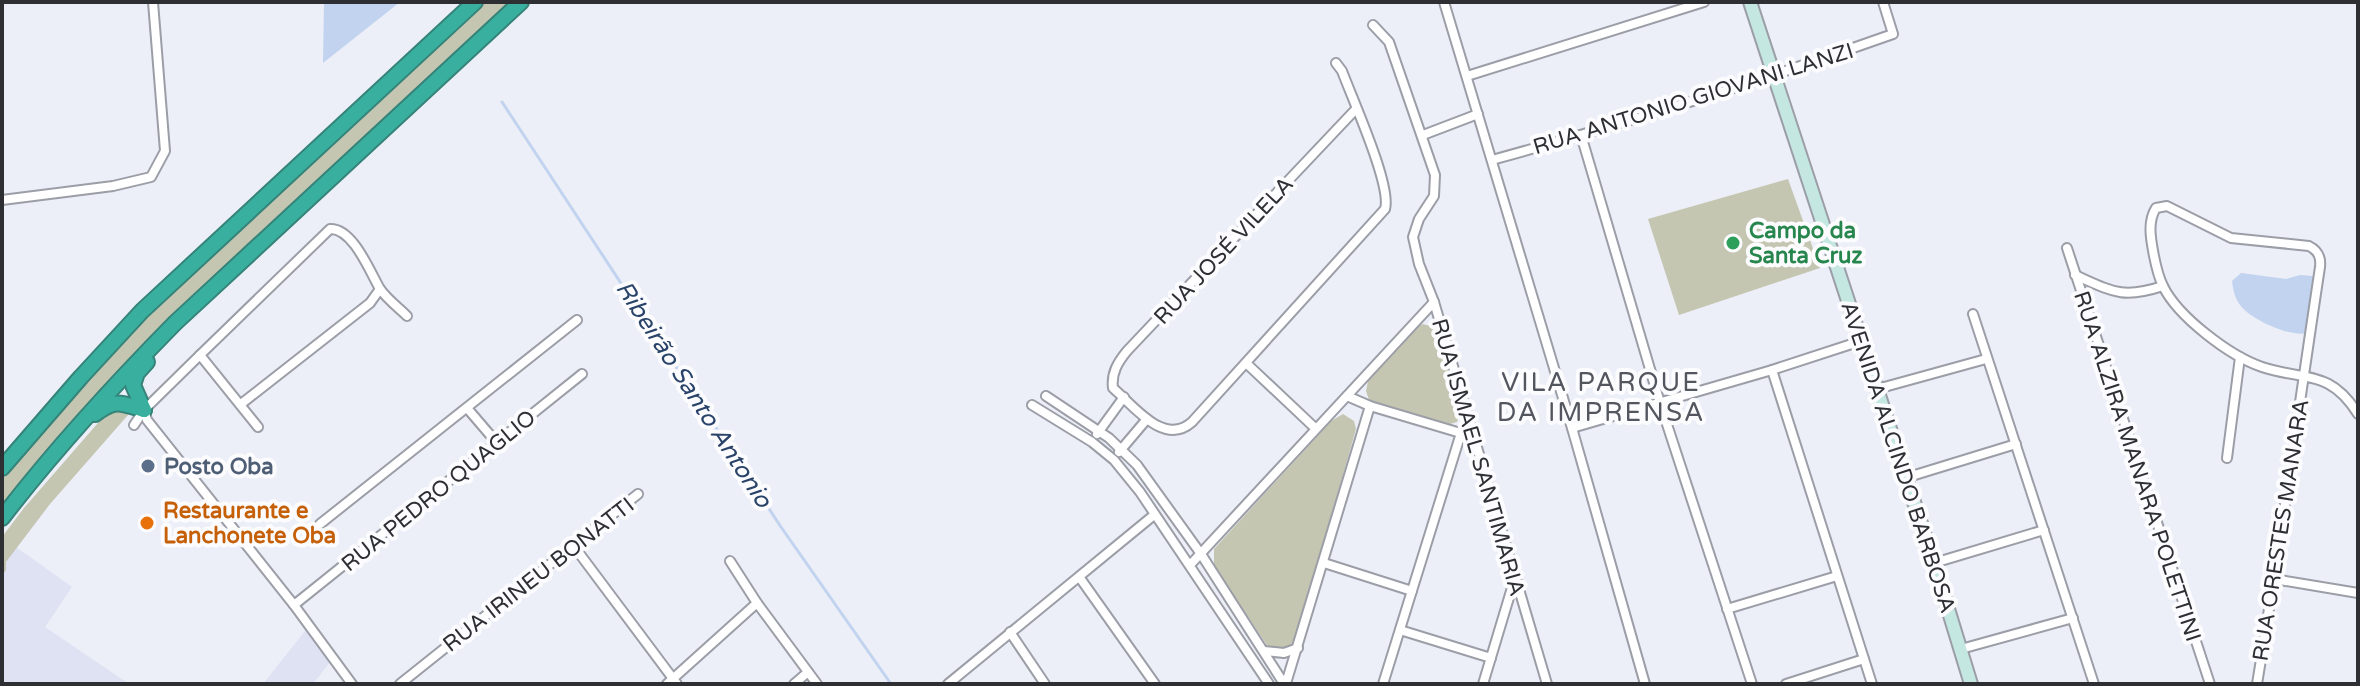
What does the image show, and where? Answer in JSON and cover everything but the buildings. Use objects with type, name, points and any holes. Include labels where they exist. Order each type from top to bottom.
[{"type":"highway","points":[[2,467],[142,311],[475,2]]},
{"type":"highway","points":[[2,519],[76,429],[175,323],[521,2]]},
{"type":"highway","points":[[145,415],[134,390],[134,380],[175,323]]},
{"type":"highway","points":[[76,429],[112,403],[127,403],[145,415]]},
{"type":"street","points":[[2,200],[113,186],[151,177],[165,151],[153,2]]},
{"type":"street","points":[[1444,2],[1645,684]]},
{"type":"street","points":[[1467,76],[1704,2]]},
{"type":"street","name":"AVENIDA ALCINDO BARBOSA","points":[[1750,2],[1971,684]]},
{"type":"street","name":"RUA ANTONIO GIOVANI LANZI","points":[[1492,160],[1775,76],[1893,34],[1883,2]]},
{"type":"street","points":[[1373,25],[1389,42],[1423,135],[1478,114]]},
{"type":"street","points":[[1092,442],[1124,397],[1147,419],[1165,429],[1182,429],[1192,422],[1383,214],[1386,190],[1342,71],[1336,63]]},
{"type":"street","name":"RUA JOSÉ VILELA","points":[[1124,397],[1113,388],[1112,383],[1115,368],[1127,351],[1356,109]]},
{"type":"street","name":"RUA ISMAEL SANTIMARIA","points":[[1423,135],[1436,186],[1434,196],[1414,230],[1414,247],[1434,302],[1547,684]]},
{"type":"street","points":[[1581,135],[1660,403],[1752,684]]},
{"type":"street","name":"RUA ORESTES MANARA","points":[[2163,286],[2154,253],[2151,222],[2156,208],[2167,206],[2231,238],[2304,245],[2320,257],[2257,684]]},
{"type":"street","points":[[137,428],[145,415],[200,355],[325,232],[334,229],[350,239],[380,289],[407,316]]},
{"type":"street","name":"RUA ALZIRA MANARA POLETTINI","points":[[2067,248],[2210,684]]},
{"type":"street","points":[[2075,275],[2126,294],[2163,286],[2185,314],[2240,357],[2263,367],[2304,375],[2329,384],[2346,397],[2358,414]]},
{"type":"street","points":[[241,404],[370,303],[380,289]]},
{"type":"street","points":[[1190,565],[1434,302]]},
{"type":"street","points":[[1973,314],[2094,684]]},
{"type":"street","points":[[320,524],[577,320]]},
{"type":"street","points":[[1572,428],[1861,341]]},
{"type":"street","points":[[200,355],[258,427]]},
{"type":"street","points":[[2227,458],[2240,357]]},
{"type":"street","points":[[1877,389],[1986,359]]},
{"type":"street","points":[[1246,363],[1315,428]]},
{"type":"street","points":[[1772,370],[1872,684]]},
{"type":"street","name":"RUA PEDRO QUAGLIO","points":[[294,605],[582,374]]},
{"type":"street","points":[[1046,396],[1122,448],[1137,465],[1201,554],[1281,682]]},
{"type":"street","points":[[1347,396],[1370,406],[1472,436]]},
{"type":"street","points":[[1032,405],[1092,442],[1114,460],[1281,682]]},
{"type":"street","points":[[1281,682],[1298,648],[1370,406]]},
{"type":"street","points":[[467,408],[497,443]]},
{"type":"street","points":[[145,415],[352,684]]},
{"type":"street","points":[[1114,460],[1147,419]]},
{"type":"street","points":[[1383,684],[1461,433]]},
{"type":"street","points":[[1905,478],[2016,444]]},
{"type":"street","name":"RUA IRINEU BONATTI","points":[[400,684],[638,494]]},
{"type":"street","points":[[948,684],[1154,515]]},
{"type":"street","points":[[1934,563],[2044,530]]},
{"type":"street","points":[[573,545],[673,682],[757,603]]},
{"type":"street","points":[[730,561],[817,684]]},
{"type":"street","points":[[1324,563],[1412,591]]},
{"type":"street","points":[[1727,609],[1837,576]]},
{"type":"street","points":[[1080,578],[1155,684]]},
{"type":"street","points":[[2274,579],[2358,593]]},
{"type":"street","points":[[1483,684],[1515,580]]},
{"type":"street","points":[[1961,649],[2073,618]]},
{"type":"street","points":[[1400,630],[1491,658]]},
{"type":"street","points":[[1010,632],[1045,684]]},
{"type":"street","points":[[1264,651],[1284,653],[1298,648]]},
{"type":"street","points":[[1786,684],[1864,659]]},
{"type":"street","points":[[794,684],[808,672]]},
{"type":"shaded area","points":[[16,547],[72,587],[45,627],[129,684],[2,684],[2,576],[6,562]]},
{"type":"shaded area","points":[[309,626],[333,658],[313,684],[263,684]]},
{"type":"green space","points":[[482,2],[513,2],[172,318],[2,508],[2,476],[122,340],[214,250]]},
{"type":"green space","name":"Campo da Santa Cruz","points":[[1788,179],[1820,268],[1679,315],[1648,219]]},
{"type":"green space","points":[[1423,324],[1434,327],[1438,332],[1460,412],[1457,422],[1450,424],[1369,400],[1366,391],[1368,381],[1416,327]]},
{"type":"green space","points":[[115,406],[130,413],[50,504],[6,562],[2,576],[2,537]]},
{"type":"green space","points":[[1343,414],[1354,421],[1356,429],[1297,638],[1284,652],[1277,651],[1268,647],[1214,565],[1214,549],[1331,421]]},
{"type":"water","points":[[324,2],[400,2],[323,63]]},
{"type":"water","points":[[2241,273],[2286,279],[2312,276],[2316,281],[2308,333],[2282,330],[2245,310],[2237,300],[2232,281]]},
{"type":"waterway","name":"Ribeirão Santo Antonio","points":[[502,102],[781,527],[891,684]]},
{"type":"place","name":"Campo da Santa Cruz","points":[[1733,243]]},
{"type":"place","name":"Posto Oba","points":[[148,466]]},
{"type":"place","name":"Restaurante e Lanchonete Oba","points":[[147,523]]},
{"type":"district","name":"VILA PARQUE DA IMPRENSA","points":[[1601,397]]}]
